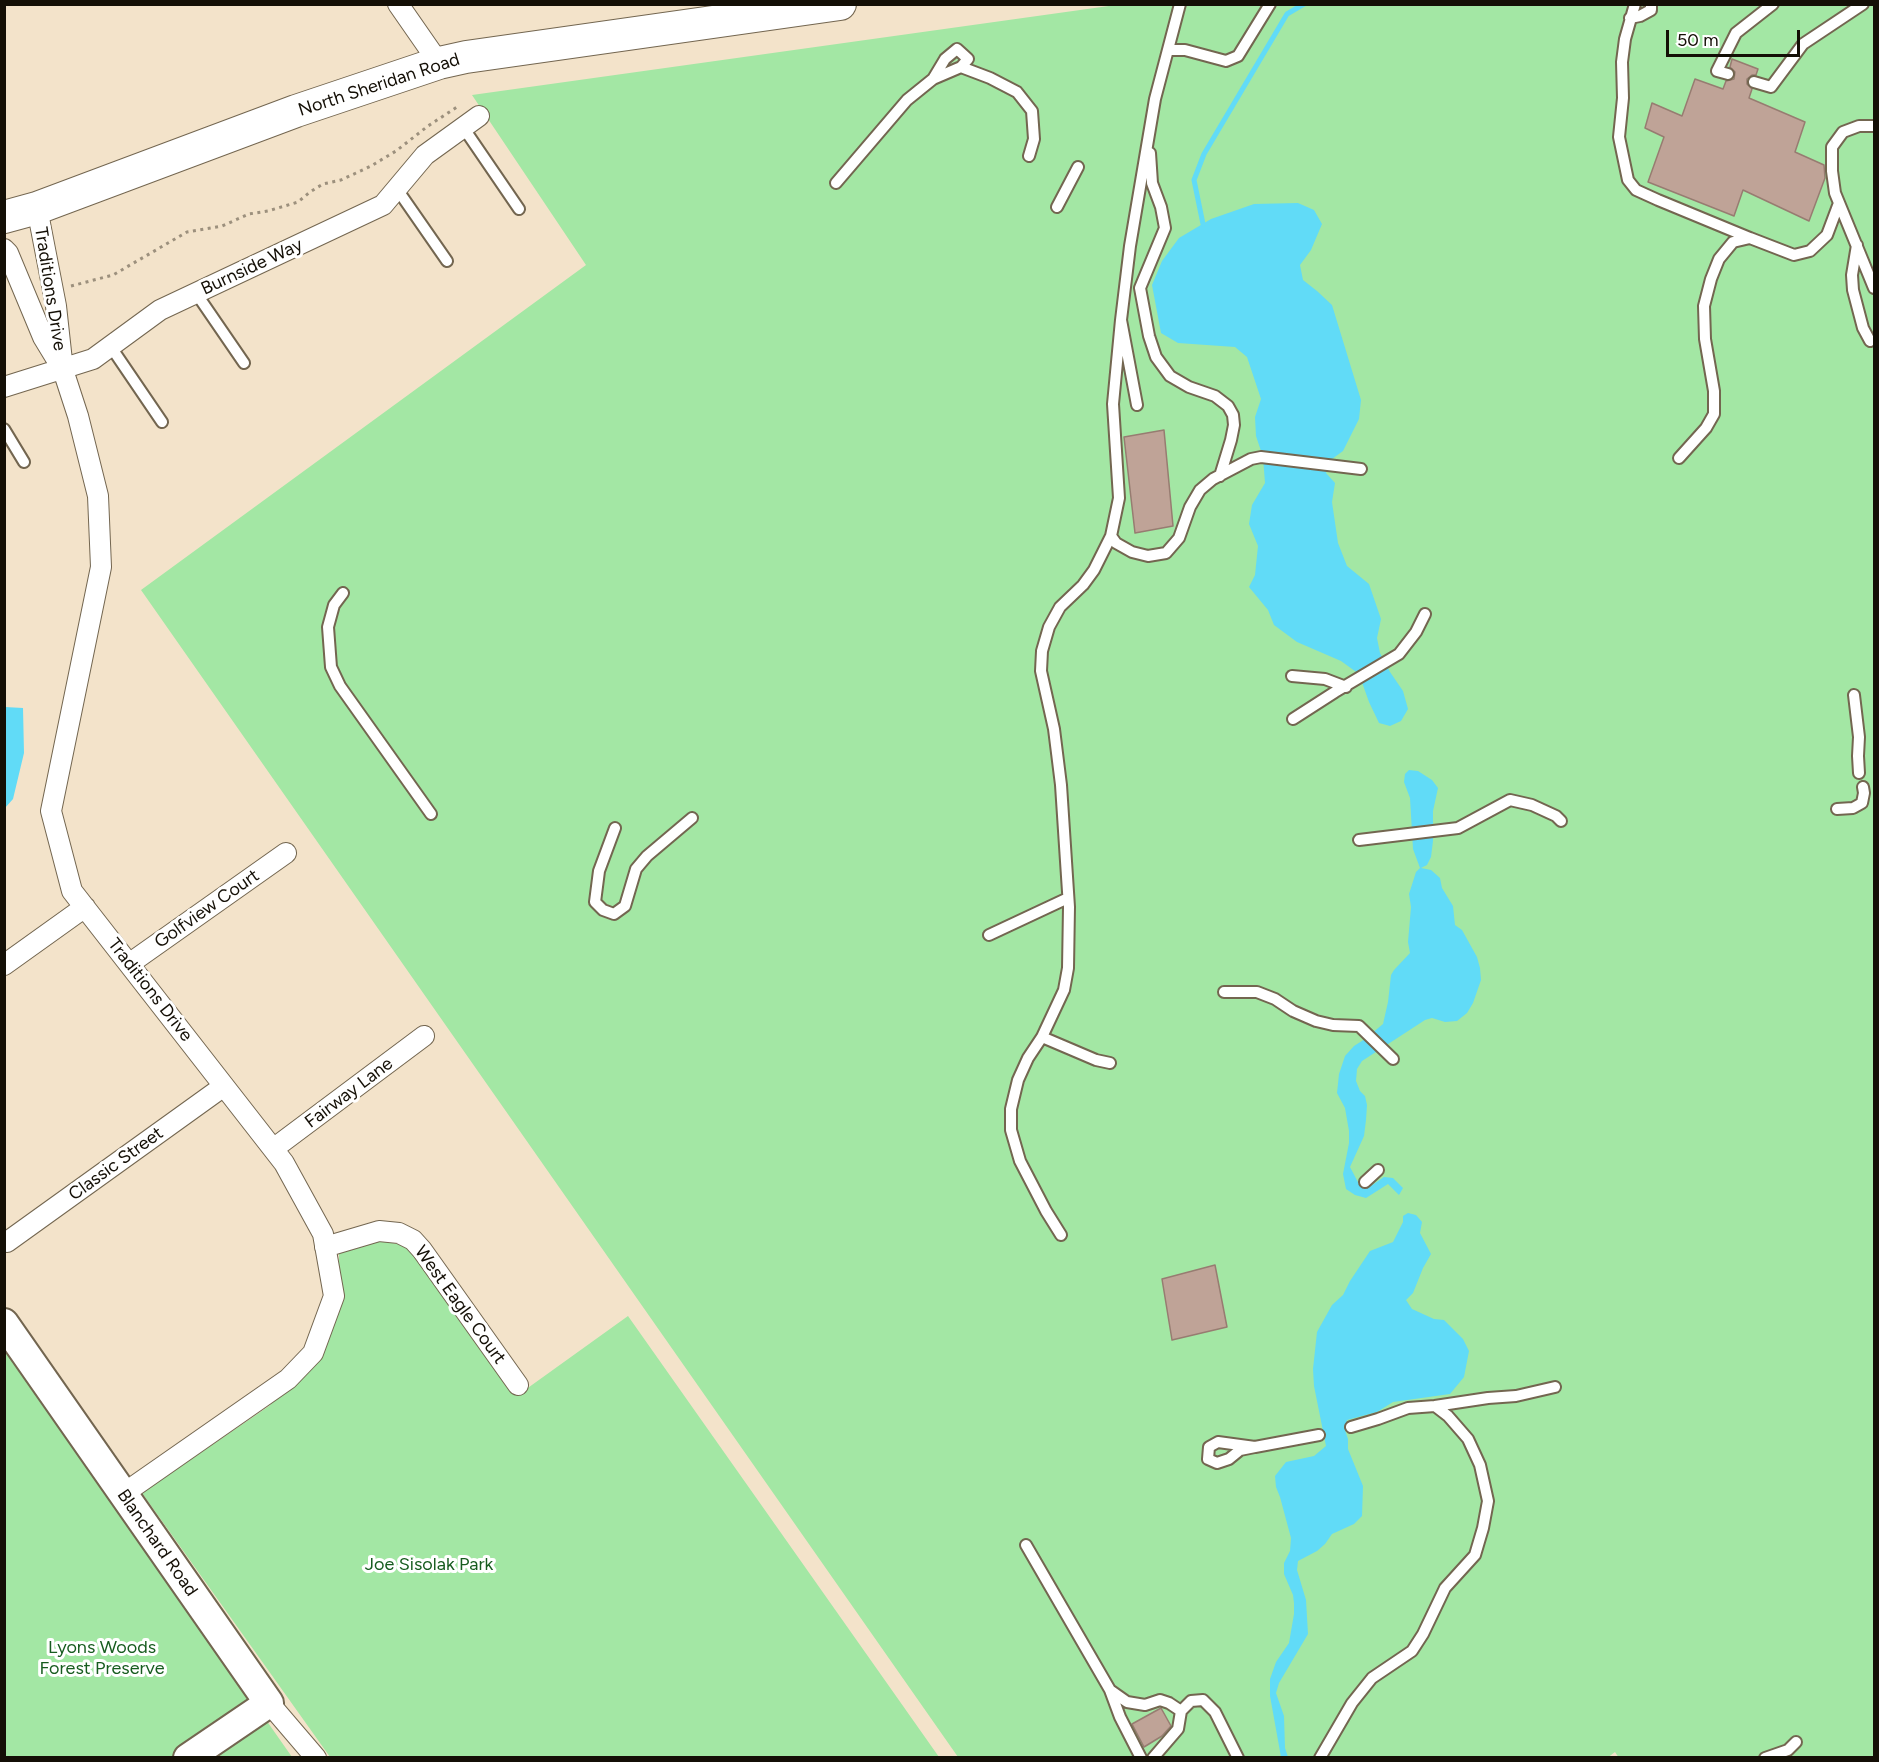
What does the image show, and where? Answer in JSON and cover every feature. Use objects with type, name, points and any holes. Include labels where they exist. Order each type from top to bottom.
[{"type":"main road","name":"North Sheridan Road","points":[[4,217],[37,208],[296,111],[439,63],[466,57],[840,4]]},
{"type":"street","points":[[398,4],[439,63]]},
{"type":"street","name":"Burnside Way","points":[[4,387],[93,359],[160,310],[383,205],[424,155],[471,122]]},
{"type":"street","name":"Traditions Drive","points":[[37,208],[56,306],[63,370],[78,416],[98,496],[101,567],[51,811],[72,891],[284,1163],[323,1234],[334,1296],[314,1353],[288,1378],[123,1494]]},
{"type":"street","name":"Traditions Drive","points":[[4,249],[8,253],[43,337],[63,370]]},
{"type":"street","name":"Golfview Court","points":[[129,964],[286,853]]},
{"type":"street","points":[[4,965],[85,906]]},
{"type":"street","name":"Fairway Lane","points":[[273,1149],[424,1036]]},
{"type":"street","name":"Classic Street","points":[[8,1242],[224,1086]]},
{"type":"street","name":"West Eagle Court","points":[[325,1247],[379,1231],[399,1233],[413,1240],[518,1385]]},
{"type":"street","name":"Blanchard Road","points":[[4,1323],[269,1703],[316,1758]]},
{"type":"street","points":[[188,1758],[269,1703]]},
{"type":"lane","points":[[1061,1235],[1020,1161],[1011,1130],[1011,1109],[1018,1080],[1028,1058],[1042,1037],[1064,990],[1068,968],[1068,898],[1061,785],[1054,729],[1041,671],[1042,651],[1049,627],[1060,607],[1089,577],[1111,536],[1119,498],[1113,404],[1130,246],[1155,99],[1180,4]]},
{"type":"lane","points":[[1635,4],[1630,18],[1622,62],[1623,98],[1619,137],[1628,180],[1636,190],[1794,255],[1810,251],[1827,235],[1839,203]]},
{"type":"lane","points":[[1630,18],[1652,10],[1651,4]]},
{"type":"lane","points":[[1728,74],[1717,71],[1736,33],[1773,4]]},
{"type":"lane","points":[[1754,82],[1771,87],[1803,44],[1863,4]]},
{"type":"lane","points":[[1168,50],[1185,50],[1226,61],[1238,56],[1267,6]]},
{"type":"lane","points":[[836,183],[907,100],[933,79],[961,67],[968,59],[957,49],[945,59],[933,79]]},
{"type":"lane","points":[[961,67],[1017,92],[1032,111],[1034,139],[1029,156]]},
{"type":"lane","points":[[471,122],[519,209]]},
{"type":"lane","points":[[1875,126],[1859,126],[1843,132],[1832,147],[1835,193],[1875,288]]},
{"type":"lane","points":[[1147,145],[1152,183],[1161,207],[1165,228],[1140,288],[1149,336],[1156,357],[1170,376],[1189,387],[1215,396],[1228,406],[1233,415],[1231,440],[1220,476]]},
{"type":"lane","points":[[1057,207],[1078,167]]},
{"type":"lane","points":[[397,189],[447,261]]},
{"type":"lane","points":[[1719,226],[1725,235],[1726,250]]},
{"type":"lane","points":[[1679,458],[1706,428],[1714,414],[1714,392],[1705,339],[1704,306],[1711,279],[1719,259],[1732,242],[1750,238]]},
{"type":"lane","points":[[1857,245],[1852,275],[1853,290],[1863,328],[1870,341]]},
{"type":"lane","points":[[196,293],[244,363]]},
{"type":"lane","points":[[1121,320],[1137,405]]},
{"type":"lane","points":[[111,347],[162,422]]},
{"type":"lane","points":[[4,429],[24,462]]},
{"type":"lane","points":[[1111,536],[1116,543],[1132,552],[1148,556],[1166,553],[1179,538],[1190,507],[1200,490],[1251,459],[1261,457],[1361,469]]},
{"type":"lane","points":[[343,593],[334,605],[328,627],[331,667],[340,686],[431,814]]},
{"type":"lane","points":[[1293,719],[1399,654],[1416,632],[1425,614]]},
{"type":"lane","points":[[1292,676],[1351,684]]},
{"type":"lane","points":[[1854,695],[1859,737],[1859,773]]},
{"type":"lane","points":[[1837,809],[1853,808],[1862,803],[1863,788]]},
{"type":"lane","points":[[1359,840],[1458,828],[1510,800],[1532,806],[1556,816],[1561,821]]},
{"type":"lane","points":[[615,828],[599,871],[595,902],[603,910],[614,914],[625,906],[636,869],[647,856],[693,818]]},
{"type":"lane","points":[[989,935],[1068,898]]},
{"type":"lane","points":[[1224,992],[1257,992],[1316,1021],[1359,1026],[1393,1059]]},
{"type":"lane","points":[[1042,1037],[1096,1060],[1110,1063]]},
{"type":"lane","points":[[1365,1182],[1377,1170]]},
{"type":"lane","points":[[1351,1427],[1408,1408],[1516,1396],[1555,1387]]},
{"type":"lane","points":[[1320,1758],[1352,1703],[1372,1678],[1412,1651],[1423,1634],[1445,1588],[1475,1555],[1488,1501],[1480,1465],[1468,1439],[1448,1416],[1435,1406]]},
{"type":"lane","points":[[1255,1447],[1319,1435]]},
{"type":"lane","points":[[1026,1545],[1110,1690],[1141,1758]]},
{"type":"lane","points":[[1110,1690],[1127,1702],[1145,1705],[1160,1700],[1169,1703],[1181,1712]]},
{"type":"lane","points":[[1153,1758],[1178,1730],[1181,1712],[1191,1701],[1203,1700],[1215,1712],[1238,1758]]},
{"type":"lane","points":[[1765,1758],[1788,1750],[1796,1742]]},
{"type":"path","points":[[69,286],[113,275],[187,232],[222,226],[249,214],[298,202],[323,184],[341,180],[396,151],[462,103]]},
{"type":"green space","points":[[1123,4],[1874,5],[1874,1757],[1619,1758],[1615,1752],[1607,1758],[958,1757],[141,590],[586,265],[472,95]]},
{"type":"green space","name":"Joe Sisolak Park","points":[[376,1240],[403,1245],[421,1258],[518,1395],[628,1316],[939,1757],[330,1757],[142,1493],[269,1406],[321,1349],[339,1271],[339,1254],[348,1246]]},
{"type":"green space","name":"Lyons Woods Forest Preserve","points":[[5,1347],[292,1757],[5,1757]]},
{"type":"water","points":[[1298,203],[1314,210],[1322,224],[1311,250],[1300,265],[1303,280],[1332,305],[1361,400],[1359,419],[1343,451],[1332,459],[1326,473],[1335,483],[1332,502],[1338,543],[1347,566],[1369,584],[1381,619],[1377,638],[1380,653],[1403,691],[1408,709],[1401,721],[1390,726],[1379,723],[1359,674],[1341,661],[1297,642],[1274,625],[1268,610],[1249,587],[1255,575],[1258,546],[1249,524],[1252,505],[1265,483],[1263,457],[1256,436],[1255,417],[1261,399],[1247,357],[1235,347],[1178,343],[1161,333],[1152,285],[1162,261],[1179,238],[1211,219],[1254,204]]},
{"type":"water","points":[[5,707],[23,708],[24,753],[13,799],[5,808]]},
{"type":"water","points":[[1409,770],[1418,771],[1432,780],[1438,788],[1433,811],[1431,857],[1427,865],[1421,868],[1431,870],[1440,878],[1442,888],[1453,906],[1455,925],[1462,930],[1477,957],[1481,980],[1473,1003],[1467,1013],[1457,1021],[1445,1022],[1432,1018],[1425,1020],[1362,1061],[1357,1069],[1356,1081],[1365,1096],[1367,1105],[1366,1120],[1364,1136],[1350,1167],[1360,1186],[1368,1188],[1384,1177],[1393,1178],[1403,1188],[1399,1195],[1388,1184],[1366,1198],[1346,1189],[1343,1174],[1349,1131],[1345,1108],[1337,1093],[1339,1074],[1345,1056],[1354,1046],[1383,1024],[1391,975],[1410,953],[1408,942],[1411,907],[1409,894],[1416,872],[1420,868],[1413,849],[1410,798],[1404,782],[1405,774]]},
{"type":"water","points":[[1408,1213],[1416,1215],[1422,1222],[1420,1233],[1431,1254],[1413,1293],[1406,1300],[1412,1309],[1434,1319],[1444,1320],[1463,1339],[1469,1351],[1464,1377],[1450,1394],[1393,1402],[1377,1412],[1347,1420],[1345,1430],[1348,1449],[1363,1486],[1362,1516],[1354,1524],[1332,1534],[1317,1551],[1298,1561],[1297,1570],[1306,1600],[1308,1634],[1279,1683],[1276,1693],[1284,1716],[1285,1748],[1288,1757],[1281,1757],[1270,1696],[1270,1679],[1276,1662],[1289,1643],[1294,1603],[1284,1574],[1284,1563],[1290,1551],[1291,1538],[1275,1476],[1286,1462],[1314,1456],[1326,1446],[1314,1386],[1313,1369],[1317,1332],[1332,1305],[1343,1295],[1370,1251],[1393,1242],[1403,1222],[1403,1216]]},
{"type":"building","points":[[1732,59],[1758,69],[1756,75],[1747,79],[1747,84],[1752,89],[1749,98],[1805,122],[1795,152],[1824,165],[1825,178],[1809,221],[1743,190],[1734,216],[1648,182],[1664,137],[1645,128],[1652,103],[1682,116],[1695,79],[1723,89],[1726,81],[1734,79],[1735,72],[1730,67]]},
{"type":"building","points":[[1164,430],[1173,526],[1135,533],[1124,437]]},
{"type":"building","points":[[1215,1265],[1227,1327],[1172,1340],[1162,1279]]},
{"type":"building","points":[[1161,1708],[1171,1726],[1162,1736],[1144,1747],[1132,1724]]},
{"type":"waterway","points":[[1203,224],[1194,180],[1204,154],[1287,14],[1304,4]]}]
